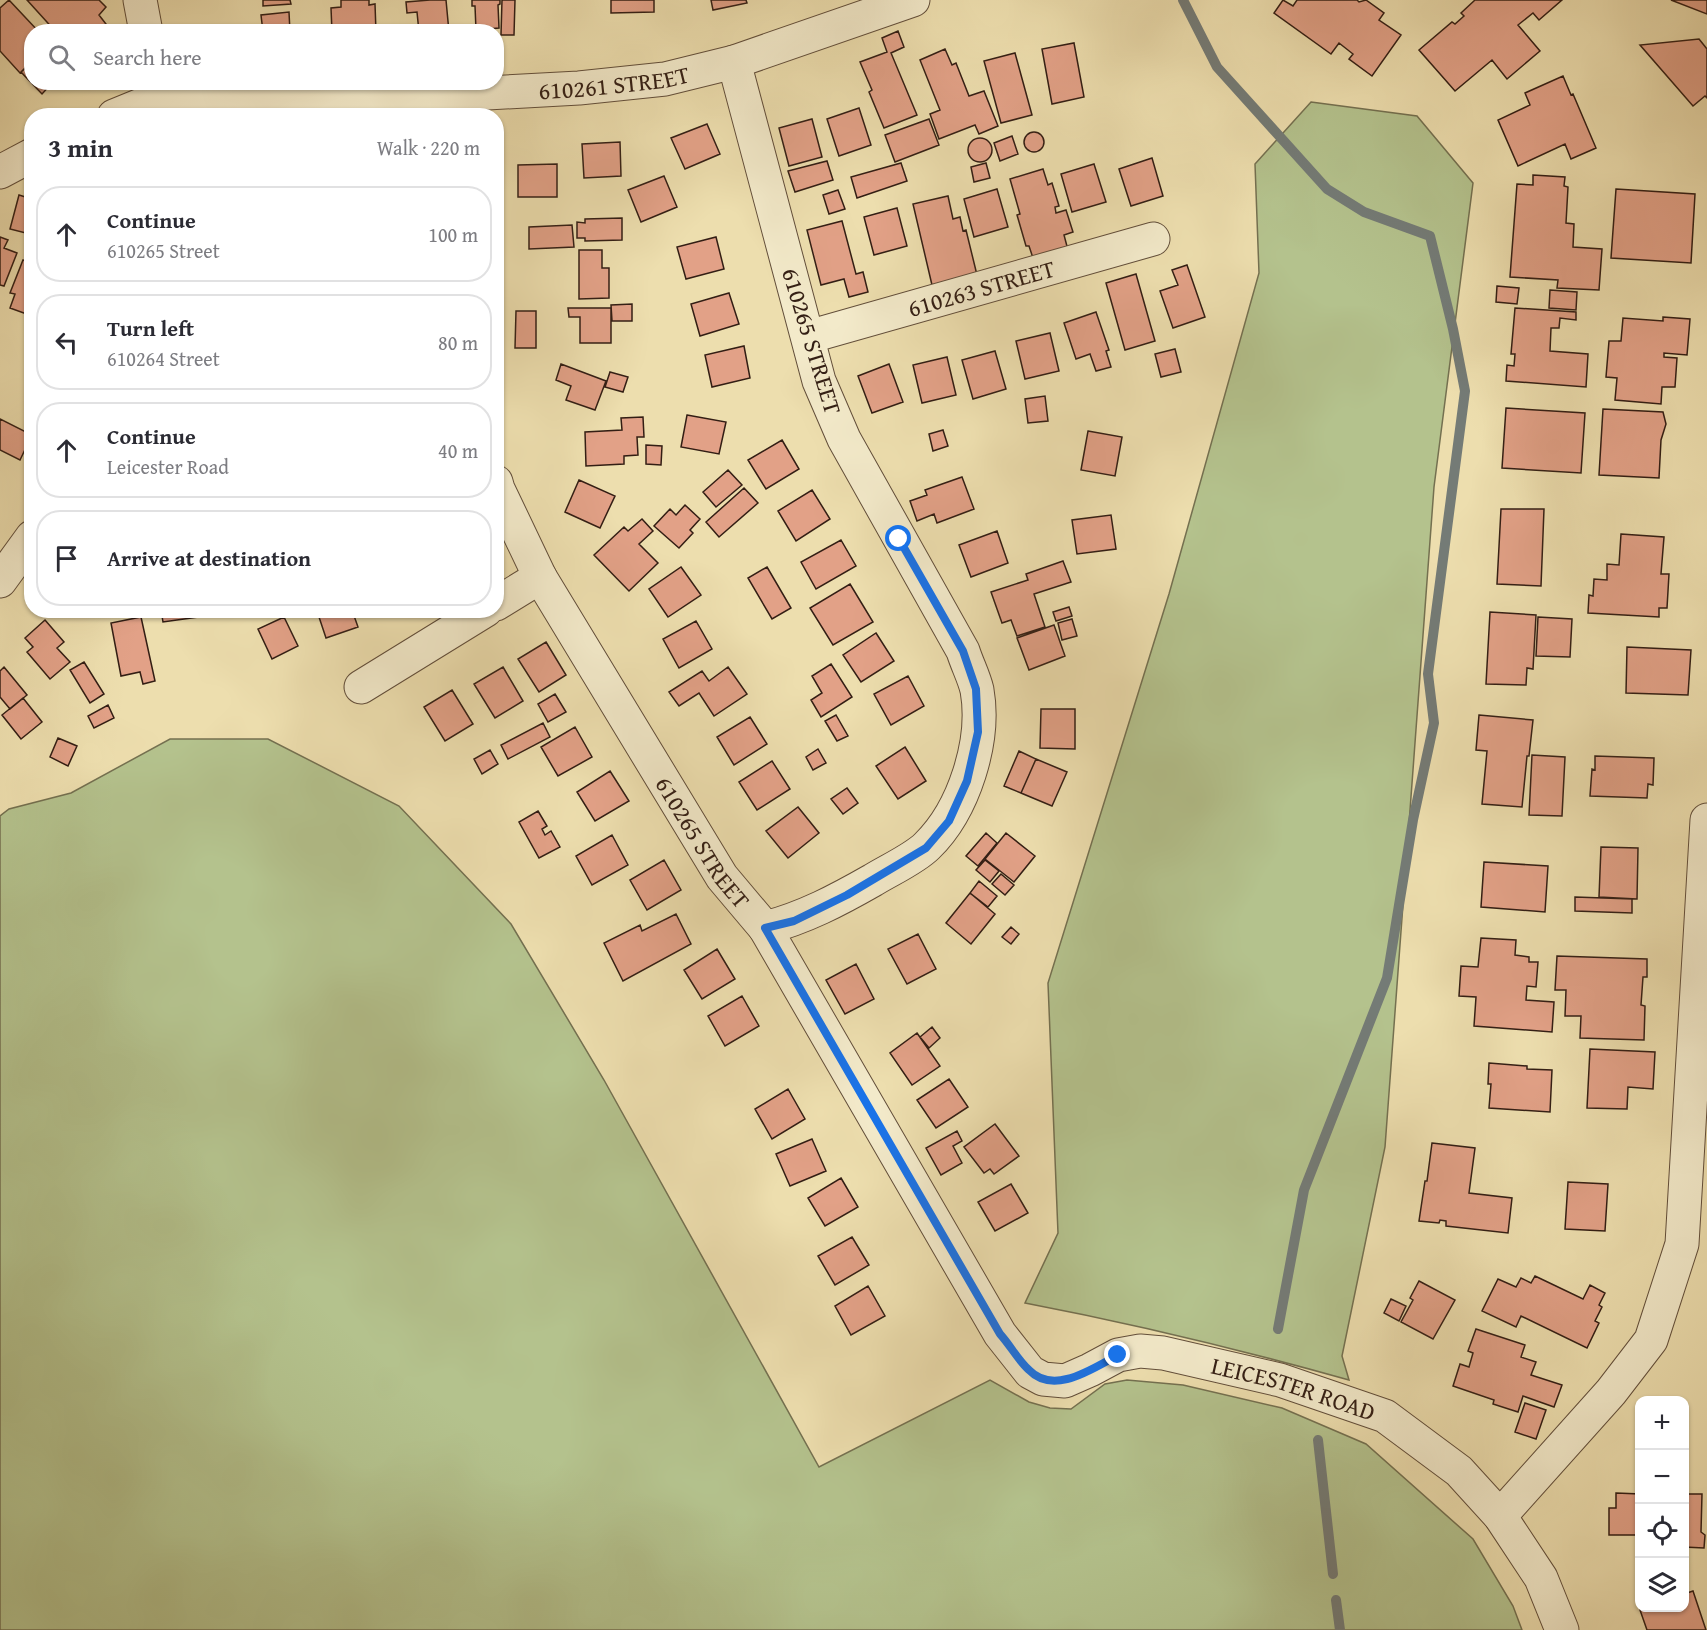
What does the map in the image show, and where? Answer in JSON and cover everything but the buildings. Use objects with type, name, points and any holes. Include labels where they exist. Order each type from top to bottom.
[{"type":"street","points":[[140,0],[144,24]]},
{"type":"street","name":"610261 STREET","points":[[134,108],[157,99],[270,93],[487,104],[579,88],[665,79],[734,62],[913,0]]},
{"type":"street","name":"610265 STREET","points":[[504,499],[540,577],[722,877],[765,928],[794,921],[847,895],[926,848],[949,821],[967,781],[978,732],[976,689],[963,651],[844,439],[819,381],[734,62]]},
{"type":"street","points":[[0,172],[24,159]]},
{"type":"street","name":"610263 STREET","points":[[808,337],[1153,239]]},
{"type":"street","points":[[0,581],[24,548]]},
{"type":"street","points":[[504,599],[540,577]]},
{"type":"street","points":[[361,687],[473,618]]},
{"type":"street","points":[[1500,1516],[1611,1392],[1651,1340],[1682,1244],[1707,820]]},
{"type":"street","name":"LEICESTER ROAD","points":[[765,928],[1000,1334],[1030,1372],[1043,1379],[1065,1381],[1118,1355],[1140,1351],[1163,1353],[1280,1380],[1385,1416],[1459,1471],[1500,1516],[1541,1578],[1562,1630]]},
{"type":"green space","points":[[1311,102],[1417,116],[1473,183],[1434,487],[1385,1147],[1342,1356],[1349,1380],[1188,1338],[1025,1303],[1058,1233],[1048,983],[1169,594],[1259,273],[1255,164]]},
{"type":"green space","points":[[170,739],[268,739],[399,806],[511,924],[604,1080],[819,1467],[990,1380],[1029,1402],[1050,1408],[1071,1409],[1105,1384],[1127,1380],[1183,1385],[1282,1408],[1366,1444],[1473,1539],[1513,1606],[1522,1630],[0,1630],[0,816],[9,809],[71,793]]},
{"type":"waterway","points":[[1183,0],[1217,67],[1327,189],[1364,212],[1430,236],[1453,329],[1465,391],[1428,674],[1434,723],[1413,820],[1387,978],[1304,1190],[1278,1329]]},
{"type":"waterway","points":[[1318,1440],[1333,1574]]},
{"type":"waterway","points":[[1336,1600],[1340,1630]]},
{"type":"route","points":[[899,539],[963,651],[976,689],[978,732],[967,781],[949,821],[926,848],[847,895],[794,921],[765,928],[1000,1334],[1030,1372],[1043,1379],[1065,1381],[1118,1355]]}]
